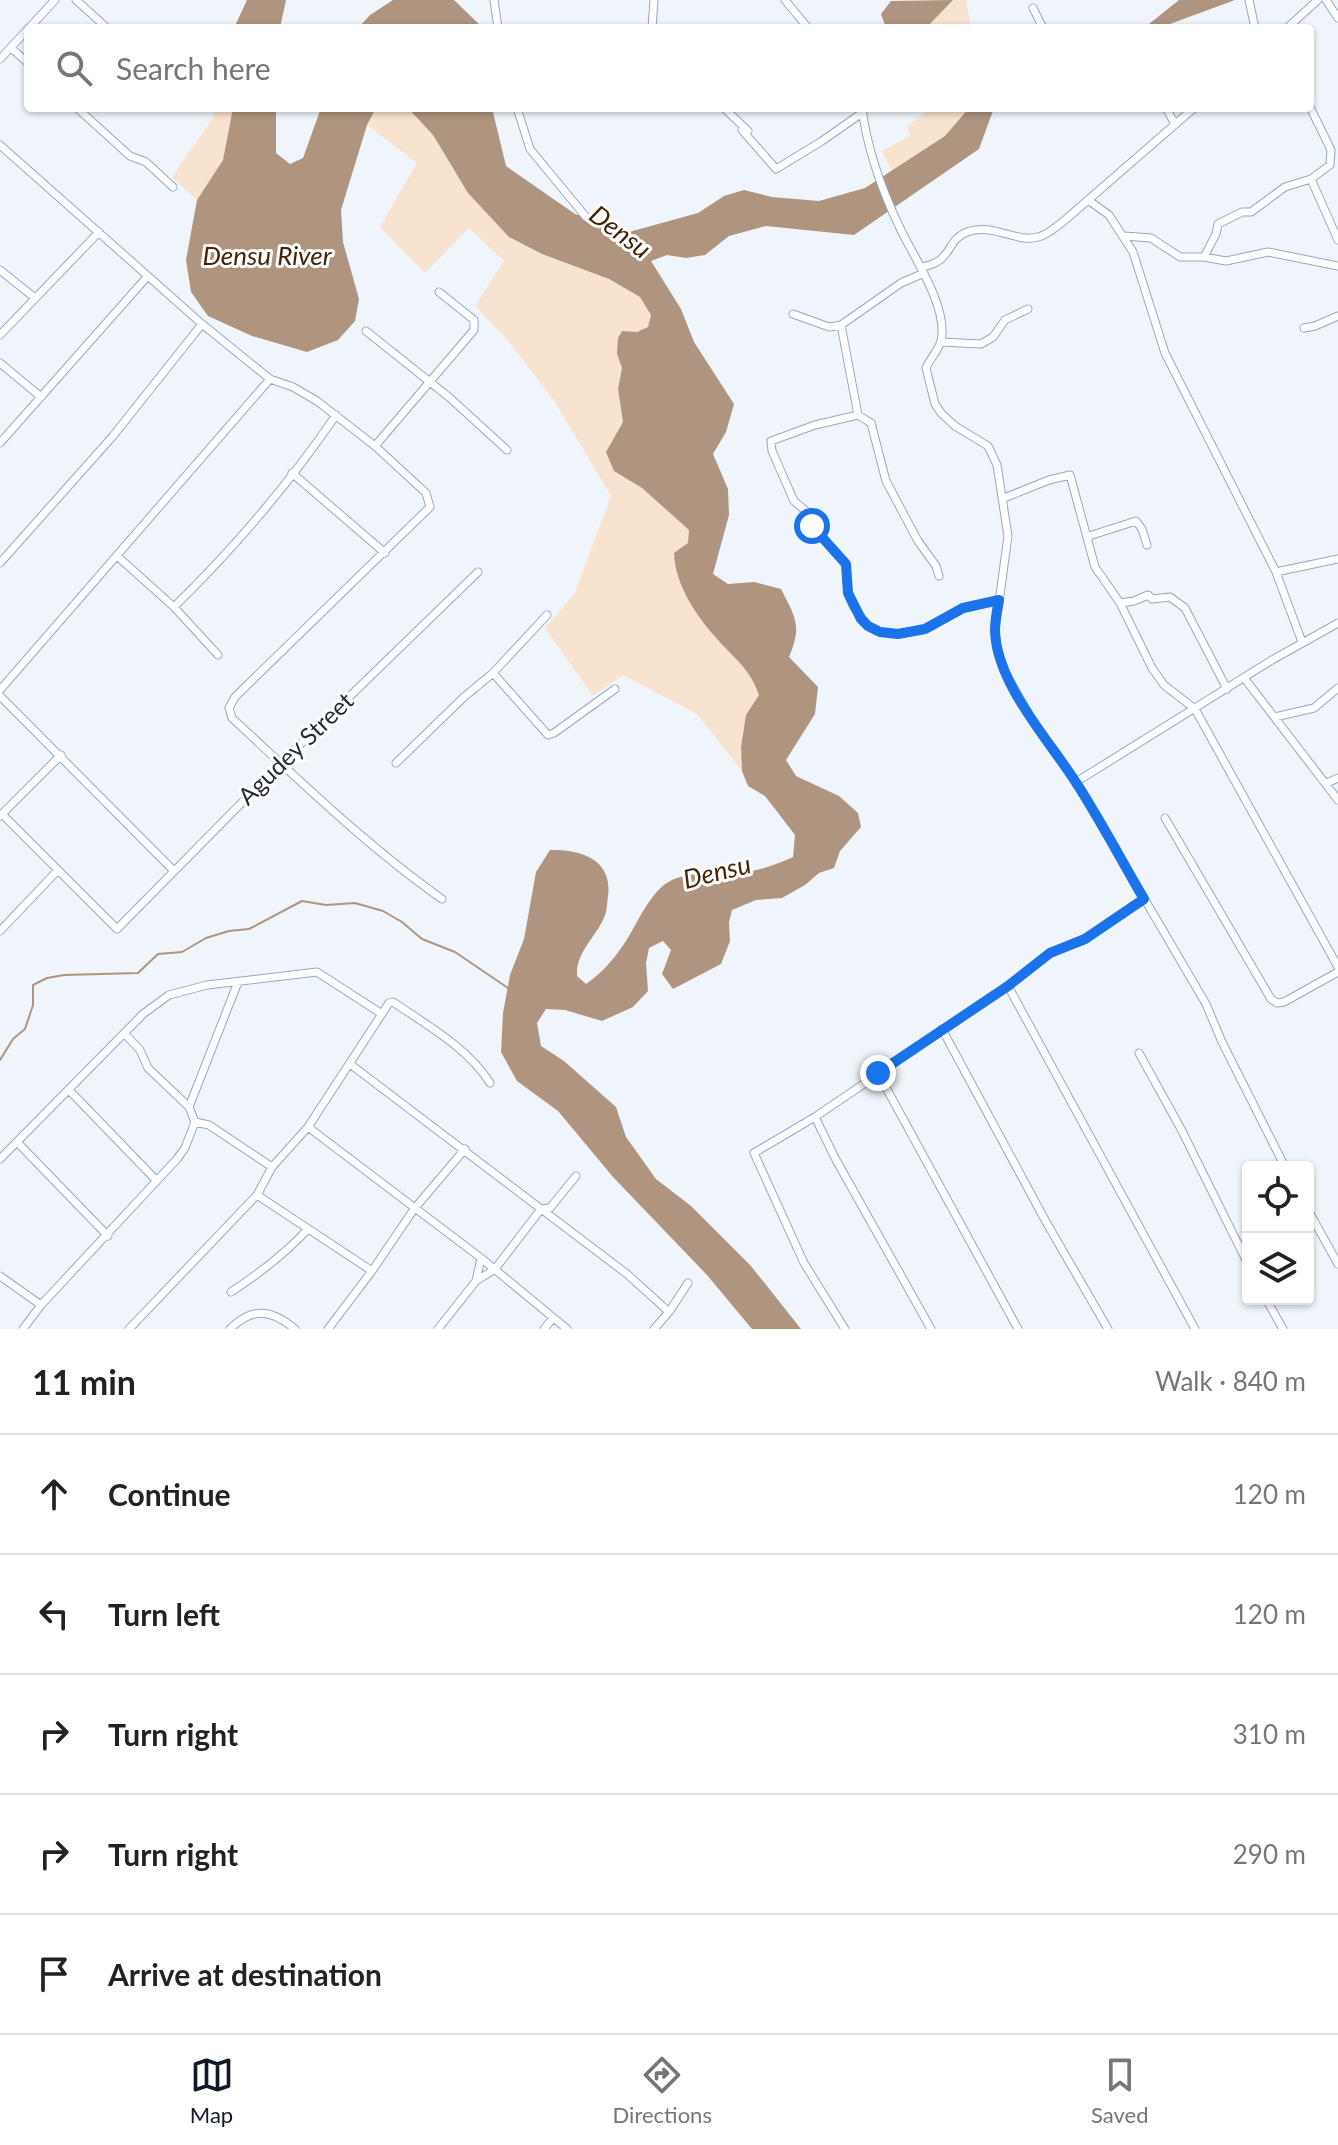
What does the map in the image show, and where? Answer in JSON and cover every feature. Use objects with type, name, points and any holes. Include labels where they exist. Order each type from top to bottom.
[{"type":"street","points":[[32,24],[55,0]]},
{"type":"street","points":[[76,0],[103,24]]},
{"type":"street","points":[[494,0],[497,24]]},
{"type":"street","points":[[652,24],[654,0]]},
{"type":"street","points":[[785,0],[805,24]]},
{"type":"street","points":[[1249,0],[1254,24]]},
{"type":"street","points":[[1291,24],[1318,0]]},
{"type":"street","points":[[1326,0],[1338,18]]},
{"type":"street","points":[[1033,8],[1041,24]]},
{"type":"street","points":[[0,59],[24,33]]},
{"type":"street","points":[[11,48],[24,59]]},
{"type":"street","points":[[81,112],[130,156],[146,162],[173,187]]},
{"type":"street","points":[[518,112],[530,149],[586,217]]},
{"type":"street","points":[[728,112],[776,169],[822,141],[859,112]]},
{"type":"street","points":[[862,112],[876,171],[923,270],[937,308],[941,342],[926,368],[935,404],[955,426],[988,446],[997,465],[1008,536],[995,631],[1005,672],[1031,718],[1076,782],[1206,1004],[1282,1161]]},
{"type":"street","points":[[1168,112],[1175,124]]},
{"type":"street","points":[[793,314],[829,327],[841,325],[901,283],[945,258],[959,236],[996,229],[1036,238],[1051,231],[1189,112]]},
{"type":"street","points":[[1204,257],[1218,224],[1242,212],[1251,212],[1285,187],[1311,179],[1330,165],[1335,156],[1313,112]]},
{"type":"street","points":[[0,145],[202,324],[270,379],[293,387],[336,415],[426,493],[430,507],[235,697],[229,708],[232,718],[372,845],[442,899]]},
{"type":"street","points":[[1311,179],[1338,240]]},
{"type":"street","points":[[1088,200],[1109,215],[1124,236],[1138,265],[1165,353],[1276,572],[1302,642]]},
{"type":"street","points":[[0,335],[99,232]]},
{"type":"street","points":[[1124,236],[1151,238],[1180,257],[1226,261],[1268,252],[1338,266]]},
{"type":"street","points":[[0,270],[35,298]]},
{"type":"street","points":[[0,443],[147,277]]},
{"type":"street","points":[[375,446],[474,330],[474,320],[439,292]]},
{"type":"street","points":[[941,342],[981,344],[993,337],[1005,320],[1028,309]]},
{"type":"street","points":[[1304,328],[1338,316]]},
{"type":"street","points":[[0,563],[113,436],[202,324]]},
{"type":"street","points":[[841,325],[858,415]]},
{"type":"street","points":[[366,331],[507,450]]},
{"type":"street","points":[[0,363],[41,397]]},
{"type":"street","points":[[173,870],[0,693],[270,379]]},
{"type":"street","points":[[174,607],[208,573],[336,415]]},
{"type":"street","points":[[939,576],[886,481],[871,423],[858,415],[815,425],[778,438],[770,444],[794,501],[806,511],[812,526],[846,564],[848,593],[868,626],[880,632],[898,634],[925,629],[963,608],[999,600]]},
{"type":"street","points":[[292,473],[385,553]]},
{"type":"street","points":[[1004,498],[1070,475],[1095,567],[1120,603],[1152,668],[1164,685],[1195,709],[1338,970],[1284,1002],[1277,1003],[1271,999],[1165,818]]},
{"type":"street","points":[[1089,536],[1136,521],[1147,545]]},
{"type":"street","points":[[117,556],[174,607],[218,655]]},
{"type":"street","points":[[1276,572],[1338,559]]},
{"type":"street","name":"Agudey Street","points":[[58,870],[117,929],[281,763],[478,572]]},
{"type":"street","points":[[1120,603],[1148,595],[1152,599],[1170,597],[1185,608],[1227,689]]},
{"type":"street","points":[[396,763],[493,673],[547,615]]},
{"type":"street","points":[[1076,782],[1302,642],[1338,623]]},
{"type":"street","points":[[493,673],[548,735],[615,689]]},
{"type":"street","points":[[1245,679],[1338,800]]},
{"type":"street","points":[[1275,717],[1314,708],[1338,688]]},
{"type":"street","points":[[0,931],[58,870],[1,815],[61,755]]},
{"type":"street","points":[[1327,783],[1338,778]]},
{"type":"street","points":[[845,1329],[804,1263],[754,1153],[815,1117],[1008,986],[1050,953],[1085,939],[1144,899]]},
{"type":"street","points":[[0,1159],[143,1014],[169,995],[207,985],[287,973],[317,972],[382,1014]]},
{"type":"street","points":[[189,1107],[238,982]]},
{"type":"street","points":[[1008,986],[1195,1329]]},
{"type":"street","points":[[129,1329],[257,1195],[272,1167],[308,1127],[393,1002],[478,1064],[490,1083]]},
{"type":"street","points":[[942,1029],[1108,1329]]},
{"type":"street","points":[[23,1329],[41,1305],[108,1236],[185,1148],[195,1122],[189,1107],[148,1068],[140,1050],[124,1033]]},
{"type":"street","points":[[1139,1053],[1242,1252]]},
{"type":"street","points":[[350,1064],[627,1274],[669,1312]]},
{"type":"street","points":[[878,1073],[1018,1329]]},
{"type":"street","points":[[69,1090],[156,1180]]},
{"type":"street","points":[[815,1117],[931,1329]]},
{"type":"street","points":[[195,1122],[209,1125],[272,1167]]},
{"type":"street","points":[[308,1127],[481,1258],[567,1329]]},
{"type":"street","points":[[17,1142],[108,1236]]},
{"type":"street","points":[[328,1329],[414,1209],[465,1149]]},
{"type":"street","points":[[438,1329],[476,1281],[495,1269],[541,1209],[550,1208],[576,1176]]},
{"type":"street","points":[[257,1195],[372,1271]]},
{"type":"street","points":[[1314,1220],[1337,1258]]},
{"type":"street","points":[[231,1292],[263,1272],[308,1229]]},
{"type":"street","points":[[476,1281],[481,1258]]},
{"type":"street","points":[[0,1276],[41,1305]]},
{"type":"street","points":[[654,1329],[688,1283]]},
{"type":"street","points":[[1269,1305],[1283,1329]]},
{"type":"street","points":[[230,1329],[237,1322],[260,1312],[270,1312],[295,1329]]},
{"type":"street","points":[[544,1329],[553,1318]]},
{"type":"shaded area","points":[[953,0],[966,0],[970,24],[930,24]]},
{"type":"shaded area","points":[[212,112],[233,112],[223,160],[197,200],[172,177],[215,115]]},
{"type":"shaded area","points":[[374,112],[412,112],[433,135],[453,169],[509,237],[542,254],[609,279],[640,297],[651,315],[648,327],[637,332],[622,331],[617,354],[622,368],[618,389],[623,422],[617,434],[614,471],[642,488],[689,530],[688,543],[716,637],[753,677],[759,695],[743,731],[742,771],[697,714],[623,675],[593,696],[545,628],[574,595],[611,496],[555,402],[506,338],[475,306],[504,261],[469,228],[425,273],[380,227],[417,163],[367,125]]},
{"type":"shaded area","points":[[926,112],[966,112],[945,136],[892,171],[882,151],[910,136],[907,126]]},
{"type":"water","points":[[247,0],[286,0],[281,24],[236,24]]},
{"type":"water","points":[[393,0],[454,0],[479,24],[362,24]]},
{"type":"water","points":[[953,0],[930,24],[885,24],[881,14],[891,1]]},
{"type":"water","points":[[1179,0],[1235,0],[1170,24],[1149,24]]},
{"type":"water","name":"Densu River","points":[[232,112],[276,112],[276,153],[290,164],[303,158],[320,112],[374,112],[341,210],[343,242],[359,299],[355,321],[338,340],[307,352],[252,336],[208,316],[191,292],[186,260],[197,200],[223,160]]},
{"type":"water","name":"Densu","points":[[412,112],[493,112],[506,166],[575,214],[629,232],[698,213],[724,196],[744,190],[772,197],[819,201],[865,188],[945,136],[966,112],[993,112],[979,149],[854,235],[766,226],[729,236],[705,255],[686,258],[667,255],[651,261],[681,309],[694,342],[734,404],[726,432],[713,454],[728,489],[729,515],[713,574],[728,584],[754,582],[781,589],[796,622],[789,657],[818,687],[815,714],[786,760],[796,776],[839,796],[858,813],[861,827],[840,851],[834,868],[819,873],[782,898],[756,900],[732,910],[730,941],[721,964],[673,989],[662,974],[671,950],[663,941],[649,948],[646,963],[648,991],[633,1007],[602,1021],[565,1010],[546,1009],[537,1023],[541,1046],[564,1061],[616,1107],[626,1137],[656,1179],[691,1206],[751,1266],[801,1329],[752,1329],[707,1275],[613,1177],[558,1111],[517,1081],[501,1052],[503,1013],[510,975],[524,939],[536,872],[550,850],[583,854],[592,859],[600,865],[608,883],[604,917],[582,953],[577,968],[577,976],[586,984],[616,955],[664,885],[687,875],[741,873],[778,863],[793,857],[795,835],[765,796],[748,786],[742,771],[741,747],[746,715],[759,695],[747,671],[702,621],[683,589],[674,553],[688,543],[689,530],[642,488],[614,471],[606,452],[623,422],[618,389],[622,368],[617,354],[618,338],[622,331],[637,332],[648,327],[651,315],[640,297],[609,279],[542,254],[509,237],[468,193],[433,135]]},
{"type":"waterway","points":[[0,1060],[13,1039],[25,1029],[33,1005],[33,985],[64,975],[138,973],[158,954],[182,952],[206,938],[249,929],[302,901],[326,905],[355,903],[383,911],[422,939],[455,952],[508,988]]},
{"type":"route","points":[[812,526],[846,564],[848,593],[861,619],[880,632],[898,634],[925,629],[963,608],[999,600],[995,631],[1005,672],[1031,718],[1076,782],[1144,899],[1085,939],[1036,962],[1008,986],[878,1073]]}]
